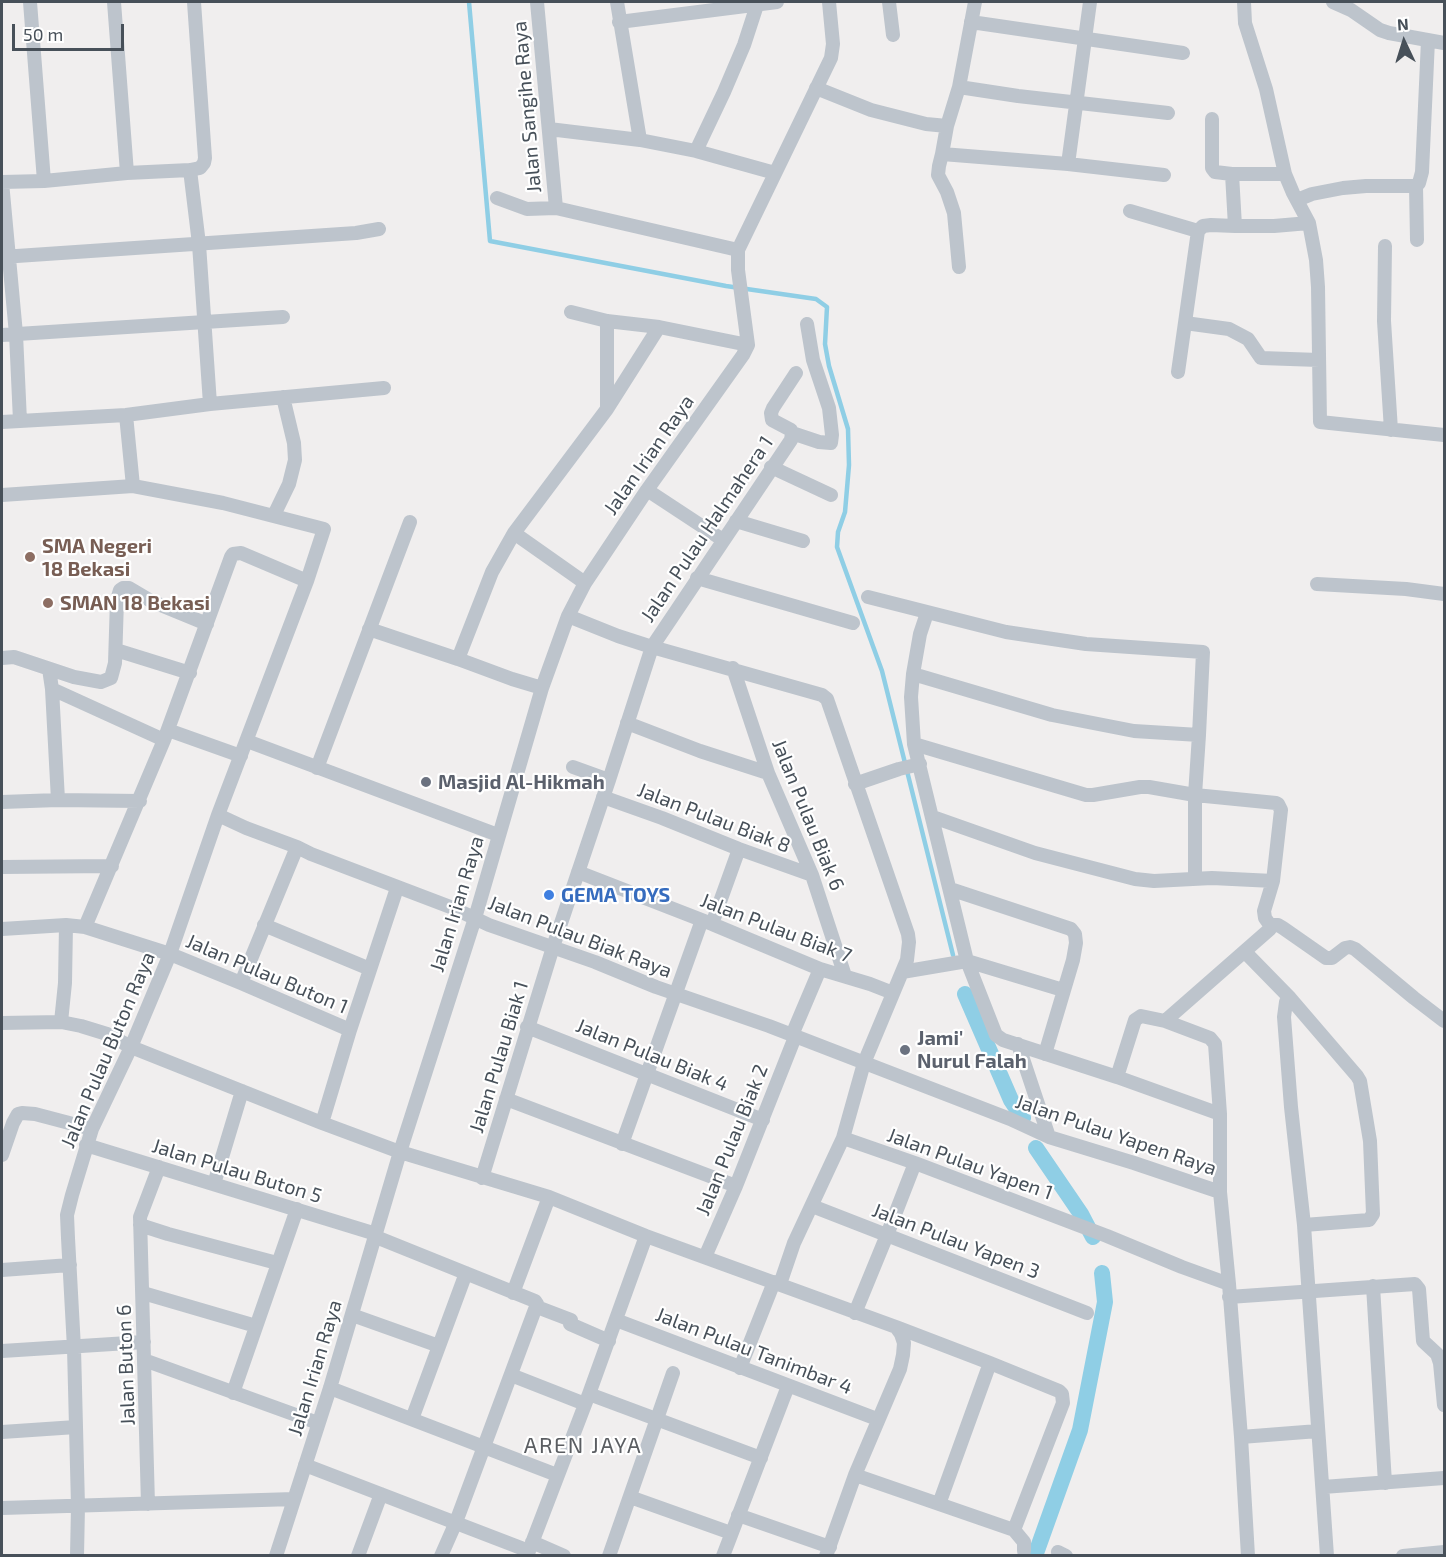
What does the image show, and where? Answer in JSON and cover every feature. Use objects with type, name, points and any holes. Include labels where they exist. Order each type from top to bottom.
[{"type":"street","points":[[30,2],[44,181]]},
{"type":"street","points":[[114,2],[127,172]]},
{"type":"street","points":[[20,421],[16,334],[5,257],[2,182],[44,181],[127,172],[200,168],[205,158],[194,2]]},
{"type":"street","name":"Jalan Sangihe Raya","points":[[537,2],[556,208]]},
{"type":"street","points":[[616,2],[640,140]]},
{"type":"street","points":[[619,22],[777,2]]},
{"type":"street","points":[[571,312],[607,321],[659,327],[748,345],[741,303],[738,250],[831,58],[833,51],[829,2]]},
{"type":"street","points":[[890,2],[893,35]]},
{"type":"street","points":[[959,267],[954,213],[938,175],[944,155],[947,126],[959,87],[975,2]]},
{"type":"street","points":[[1068,164],[1090,2]]},
{"type":"street","points":[[1244,2],[1245,22],[1266,89],[1285,174],[1309,224],[1316,260],[1320,422],[1444,435]]},
{"type":"street","points":[[1333,2],[1351,10],[1380,30],[1444,43]]},
{"type":"street","points":[[696,151],[744,45],[757,5]]},
{"type":"street","points":[[971,22],[1183,53]]},
{"type":"street","points":[[1417,240],[1416,186],[1422,172],[1428,40]]},
{"type":"street","points":[[959,87],[1168,113]]},
{"type":"street","points":[[816,88],[871,111],[926,124],[947,126]]},
{"type":"street","points":[[1212,119],[1212,168],[1215,172],[1285,174]]},
{"type":"street","points":[[549,129],[640,140],[696,151],[775,173]]},
{"type":"street","points":[[944,155],[1068,164],[1164,175]]},
{"type":"street","points":[[190,170],[199,244],[210,404]]},
{"type":"street","points":[[1232,174],[1235,226]]},
{"type":"street","points":[[1296,200],[1312,194],[1343,188],[1416,186]]},
{"type":"street","points":[[497,198],[527,209],[556,208],[738,250]]},
{"type":"street","points":[[1130,211],[1198,231]]},
{"type":"street","points":[[1178,372],[1198,231],[1203,226],[1211,225],[1309,224]]},
{"type":"street","points":[[5,257],[356,233],[379,229]]},
{"type":"street","points":[[1385,246],[1384,321],[1392,430]]},
{"type":"street","points":[[2,335],[283,317]]},
{"type":"street","points":[[607,321],[607,409]]},
{"type":"street","points":[[1185,323],[1229,329],[1248,339],[1261,358],[1319,360]]},
{"type":"street","points":[[795,373],[771,413],[772,420],[791,430],[792,433],[831,443],[829,408],[813,360],[807,324]]},
{"type":"street","points":[[458,658],[492,572],[514,533],[607,409],[659,327]]},
{"type":"street","name":"Jalan Irian Raya","points":[[276,1556],[330,1388],[400,1152],[475,918],[542,688],[568,616],[585,583],[647,490],[743,356],[748,345]]},
{"type":"street","points":[[2,422],[126,415],[210,404],[384,388]]},
{"type":"street","points":[[2,495],[133,486],[274,515],[289,484],[295,460],[294,443],[283,397]]},
{"type":"street","points":[[126,415],[133,486]]},
{"type":"street","name":"Jalan Pulau Halmahera 1","points":[[603,797],[652,646],[791,440],[792,433]]},
{"type":"street","points":[[771,467],[831,495]]},
{"type":"street","points":[[647,490],[723,540]]},
{"type":"street","name":"Jalan Pulau Buton Raya","points":[[78,1556],[74,1348],[67,1215],[86,1144],[170,954],[218,815],[307,581],[324,529],[274,515]]},
{"type":"street","points":[[736,521],[803,541]]},
{"type":"street","points":[[317,768],[410,522]]},
{"type":"street","points":[[514,533],[585,583]]},
{"type":"street","points":[[86,927],[166,735],[231,557],[233,554],[241,553],[307,581]]},
{"type":"street","points":[[697,578],[853,623]]},
{"type":"street","points":[[1317,584],[1444,594]]},
{"type":"street","points":[[2,658],[14,657],[74,677],[101,682],[111,678],[116,650],[117,600],[123,588],[129,588],[151,602],[207,624]]},
{"type":"street","points":[[868,597],[1006,632],[1086,644],[1203,652],[1195,795],[1196,878]]},
{"type":"street","points":[[927,613],[915,652],[911,706],[914,744],[909,766],[933,818],[964,962],[996,1035],[1003,1040],[1220,1114]]},
{"type":"street","points":[[568,616],[618,636],[822,695],[827,699],[908,934],[909,951],[864,1063],[843,1138],[791,1248],[740,1368]]},
{"type":"street","points":[[369,629],[542,688]]},
{"type":"street","points":[[116,650],[190,673]]},
{"type":"street","points":[[49,669],[58,800]]},
{"type":"street","name":"Jalan Pulau Biak 6","points":[[733,669],[768,773],[812,875],[845,976]]},
{"type":"street","points":[[913,674],[1052,715],[1134,731],[1199,735]]},
{"type":"street","points":[[52,689],[166,735],[241,756]]},
{"type":"street","points":[[627,723],[700,751],[768,773]]},
{"type":"street","points":[[247,741],[498,835]]},
{"type":"street","points":[[914,744],[1086,795],[1149,787],[1195,795],[1278,804],[1281,810],[1273,881],[1264,911],[1265,918],[1270,925],[1269,931],[1165,1021]]},
{"type":"street","points":[[855,784],[909,766]]},
{"type":"street","points":[[573,767],[609,780]]},
{"type":"street","name":"Jalan Pulau Biak 8","points":[[603,797],[812,875]]},
{"type":"street","name":"Jalan Pulau Biak 1","points":[[482,1178],[527,1027],[603,797]]},
{"type":"street","points":[[2,802],[140,801]]},
{"type":"street","name":"Jalan Pulau Biak Raya","points":[[218,815],[475,918],[864,1063]]},
{"type":"street","points":[[933,818],[1035,853],[1135,879],[1154,881],[1212,878],[1273,881]]},
{"type":"street","points":[[241,983],[297,847]]},
{"type":"street","points":[[621,1144],[675,994],[739,849]]},
{"type":"street","points":[[2,867],[112,866]]},
{"type":"street","name":"Jalan Pulau Biak 7","points":[[578,872],[820,969],[893,993]]},
{"type":"street","points":[[322,1123],[397,888]]},
{"type":"street","points":[[950,889],[1071,929],[1075,934],[1073,960],[1045,1054]]},
{"type":"street","points":[[61,1022],[65,983],[66,925]]},
{"type":"street","name":"Jalan Pulau Buton 1","points":[[2,929],[66,925],[86,927],[170,954],[350,1030]]},
{"type":"street","points":[[264,925],[370,969]]},
{"type":"street","points":[[1270,925],[1278,925],[1326,958],[1332,958],[1345,948],[1355,949],[1444,1021]]},
{"type":"street","points":[[1245,952],[1290,998],[1360,1081],[1370,1141],[1373,1214],[1369,1220],[1304,1225]]},
{"type":"street","points":[[902,972],[964,962],[1063,990]]},
{"type":"street","points":[[793,1036],[820,969]]},
{"type":"street","points":[[1290,998],[1284,1006],[1284,1017],[1304,1225],[1328,1556]]},
{"type":"street","points":[[1117,1077],[1135,1020],[1144,1015],[1210,1038],[1214,1042],[1220,1114],[1220,1192],[1241,1437],[1248,1556]]},
{"type":"street","points":[[2,1023],[61,1022],[107,1034],[130,1047],[322,1123],[400,1152],[549,1197],[645,1236],[896,1327],[1059,1391],[1062,1394],[1063,1403],[1014,1530]]},
{"type":"street","name":"Jalan Pulau Biak 4","points":[[527,1027],[763,1120]]},
{"type":"street","name":"Jalan Pulau Biak 2","points":[[705,1257],[763,1120],[793,1036]]},
{"type":"street","points":[[1018,1044],[1043,1134]]},
{"type":"street","name":"Jalan Pulau Yapen Raya","points":[[864,1063],[1043,1134],[1220,1192]]},
{"type":"street","points":[[214,1184],[243,1091]]},
{"type":"street","points":[[506,1099],[736,1186]]},
{"type":"street","points":[[2,1155],[7,1123],[18,1114],[25,1113],[92,1129]]},
{"type":"street","name":"Jalan Pulau Yapen 1","points":[[843,1138],[1107,1236],[1182,1267],[1229,1291]]},
{"type":"street","name":"Jalan Pulau Buton 5","points":[[86,1144],[297,1209],[376,1236],[535,1302],[537,1306],[571,1320],[570,1324],[609,1341]]},
{"type":"street","points":[[855,1312],[915,1163]]},
{"type":"street","name":"Jalan Buton 6","points":[[148,1504],[140,1217],[159,1167]]},
{"type":"street","points":[[513,1293],[549,1197]]},
{"type":"street","name":"Jalan Pulau Yapen 3","points":[[812,1206],[1087,1313]]},
{"type":"street","points":[[233,1393],[297,1209]]},
{"type":"street","points":[[141,1225],[277,1263]]},
{"type":"street","points":[[530,1550],[609,1341],[645,1236]]},
{"type":"street","points":[[2,1270],[70,1265]]},
{"type":"street","points":[[412,1419],[465,1274]]},
{"type":"street","points":[[1229,1291],[1308,1291],[1412,1283],[1418,1286],[1423,1341],[1437,1354],[1440,1363],[1444,1405]]},
{"type":"street","points":[[1373,1286],[1385,1483]]},
{"type":"street","points":[[143,1293],[256,1326]]},
{"type":"street","points":[[441,1556],[456,1522],[537,1306]]},
{"type":"street","points":[[352,1314],[439,1346]]},
{"type":"street","name":"Jalan Pulau Tanimbar 4","points":[[616,1320],[878,1419]]},
{"type":"street","points":[[738,1515],[830,1552],[855,1475],[900,1369],[904,1343],[896,1327]]},
{"type":"street","points":[[2,1352],[144,1342]]},
{"type":"street","points":[[144,1360],[318,1423]]},
{"type":"street","points":[[939,1504],[990,1363]]},
{"type":"street","points":[[609,1556],[672,1373]]},
{"type":"street","points":[[511,1375],[656,1420],[760,1458]]},
{"type":"street","points":[[723,1556],[788,1386]]},
{"type":"street","points":[[330,1388],[557,1475]]},
{"type":"street","points":[[2,1432],[76,1428]]},
{"type":"street","points":[[1241,1437],[1318,1431]]},
{"type":"street","points":[[304,1465],[530,1550],[564,1556]]},
{"type":"street","points":[[855,1475],[1014,1530],[1024,1542],[1024,1551]]},
{"type":"street","points":[[1323,1487],[1444,1478]]},
{"type":"street","points":[[358,1556],[381,1494]]},
{"type":"street","points":[[630,1497],[731,1533]]},
{"type":"street","points":[[2,1508],[294,1499]]},
{"type":"street","points":[[1403,1556],[1444,1552]]},
{"type":"waterway","points":[[469,2],[490,241],[726,286],[816,299],[827,307],[825,344],[829,366],[848,429],[849,465],[845,512],[838,532],[837,547],[882,671],[953,955]]},
{"type":"waterway","points":[[965,994],[1011,1100],[1023,1118]]},
{"type":"waterway","points":[[1036,1148],[1081,1214],[1093,1237]]},
{"type":"waterway","points":[[1035,1556],[1080,1430],[1105,1302],[1102,1273]]},
{"type":"place","name":"SMA Negeri 18 Bekasi","points":[[30,557]]},
{"type":"place","name":"SMAN 18 Bekasi","points":[[48,603]]},
{"type":"place","name":"Masjid Al-Hikmah","points":[[426,782]]},
{"type":"place","name":"GEMA TOYS","points":[[549,895]]},
{"type":"place","name":"Jami' Nurul Falah","points":[[905,1050]]},
{"type":"district","name":"AREN JAYA","points":[[583,1446]]}]
